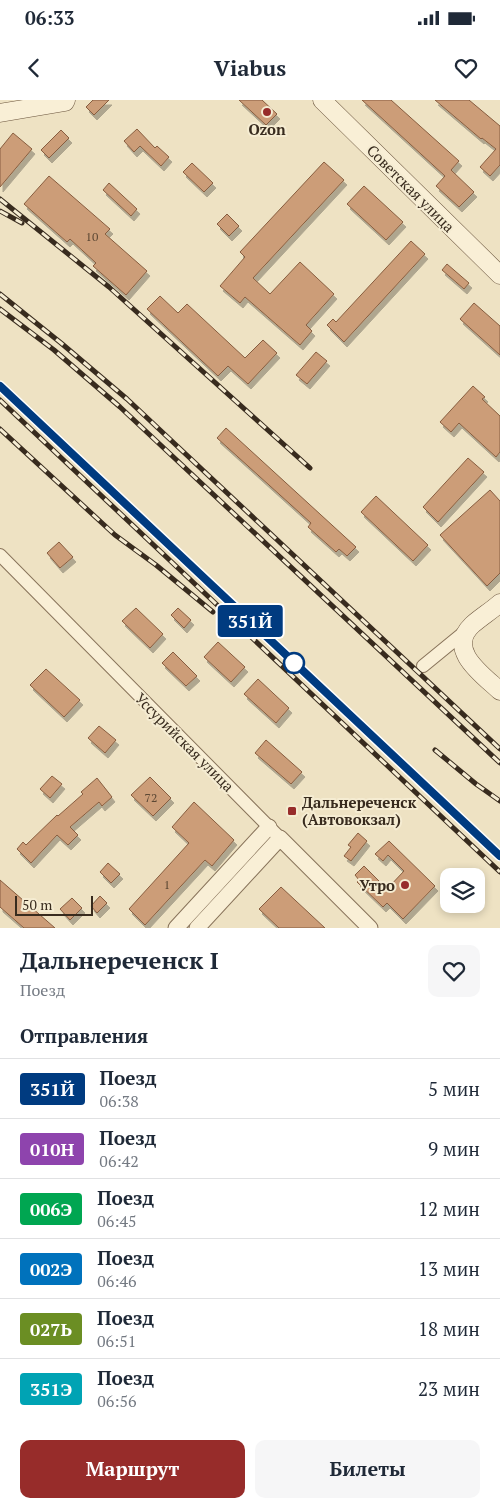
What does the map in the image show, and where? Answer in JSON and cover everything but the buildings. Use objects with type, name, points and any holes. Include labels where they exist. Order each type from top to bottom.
[{"type":"main road","points":[[0,113],[65,102],[66,100]]},
{"type":"main road","name":"Советская улица","points":[[322,100],[500,275]]},
{"type":"main road","points":[[500,603],[470,627],[463,644],[466,657],[500,691]]},
{"type":"street","name":"Уссурийская улица","points":[[0,555],[370,928]]},
{"type":"street","points":[[423,666],[470,627]]},
{"type":"street","points":[[176,928],[275,833]]},
{"type":"street","points":[[197,928],[275,833]]},
{"type":"railway","points":[[0,199],[109,287],[310,468]]},
{"type":"railway","points":[[0,211],[22,223]]},
{"type":"railway","points":[[0,294],[127,399],[500,749]]},
{"type":"railway","points":[[0,309],[54,350],[120,407],[500,763]]},
{"type":"railway","points":[[0,386],[500,856]]},
{"type":"railway","points":[[0,400],[500,872]]},
{"type":"railway","points":[[0,429],[115,535],[156,565],[213,612]]},
{"type":"railway","points":[[435,750],[500,801]]},
{"type":"train","name":"351Й","points":[[0,386],[500,856]]},
{"type":"place","name":"Ozon","points":[[267,112]]},
{"type":"place","name":"Дальнереченск (Автовокзал)","points":[[292,811]]},
{"type":"place","name":"Утро","points":[[405,885]]}]
